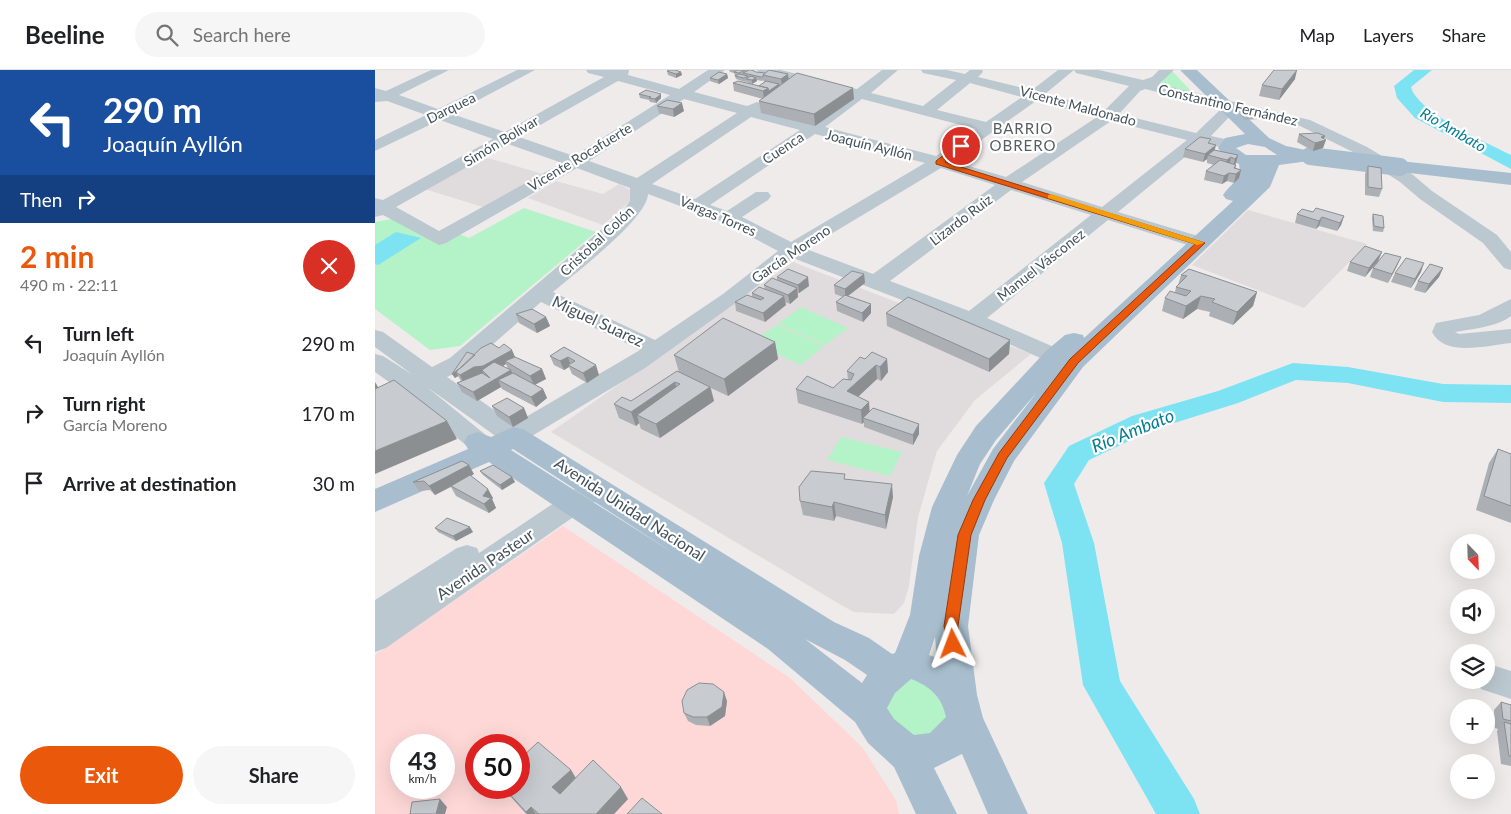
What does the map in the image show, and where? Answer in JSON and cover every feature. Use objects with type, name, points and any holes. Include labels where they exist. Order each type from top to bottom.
[{"type":"main road","points":[[1177,70],[1217,106],[1263,141],[1276,157]]},
{"type":"main road","points":[[1188,70],[1238,129],[1239,133],[1231,142],[1228,152],[1247,161],[1276,157],[1310,156],[1511,179]]},
{"type":"main road","points":[[1231,142],[1248,139],[1263,141]]},
{"type":"main road","points":[[937,814],[907,754],[881,731],[868,710],[878,686],[899,668],[927,615],[935,556],[947,507],[967,462],[986,433],[1065,358],[1194,240],[1263,183],[1276,157]]},
{"type":"main road","points":[[1194,240],[1249,179],[1251,175],[1247,161]]},
{"type":"main road","points":[[907,754],[928,753],[944,747],[954,737],[962,707],[951,626],[964,535],[979,500],[1003,456],[1065,358]]},
{"type":"main road","points":[[375,487],[494,443]]},
{"type":"main road","points":[[375,501],[494,443]]},
{"type":"main road","name":"Avenida Unidad Nacional","points":[[494,443],[821,632],[899,668]]},
{"type":"main road","name":"Avenida Unidad Nacional","points":[[578,491],[780,639],[868,710]]},
{"type":"main road","points":[[899,668],[944,679],[962,707],[1008,814]]},
{"type":"street","points":[[379,97],[442,70]]},
{"type":"street","name":"Darquea","points":[[375,146],[528,70]]},
{"type":"street","name":"Joaquín Ayllón","points":[[593,70],[622,73],[681,94],[811,130],[939,162],[1194,240]]},
{"type":"street","name":"Vicente Rocafuerte","points":[[378,207],[439,239],[576,162],[718,70]]},
{"type":"street","points":[[764,70],[800,74],[861,95],[988,128]]},
{"type":"street","name":"Cuenca","points":[[697,206],[861,95],[891,70]]},
{"type":"street","name":"Vicente Maldonado","points":[[928,70],[973,74],[1036,94],[1198,139],[1231,142]]},
{"type":"street","name":"García Moreno","points":[[494,443],[656,349],[791,250],[939,162],[1067,70]]},
{"type":"street","name":"Constantino Fernández","points":[[1081,70],[1217,106],[1305,123],[1361,150],[1406,178],[1432,199],[1490,239],[1511,264]]},
{"type":"street","name":"Lizardo Ruiz","points":[[1143,85],[1156,70]]},
{"type":"street","name":"Lizardo Ruiz","points":[[874,283],[1009,183],[1110,115],[1135,88],[1157,80],[1167,70]]},
{"type":"street","name":"Simón Bolívar","points":[[378,207],[471,160],[505,137],[622,73]]},
{"type":"street","name":"Cristobal Colón","points":[[375,403],[458,363],[630,215],[639,201],[639,185],[749,112],[800,74]]},
{"type":"street","points":[[925,112],[973,74]]},
{"type":"street","name":"Vargas Torres","points":[[379,97],[505,137],[729,218],[791,250],[972,319],[1065,358]]},
{"type":"street","name":"Manuel Vásconez","points":[[972,319],[1198,139],[1217,106]]},
{"type":"street","points":[[782,148],[806,155]]},
{"type":"street","points":[[729,218],[762,196]]},
{"type":"street","name":"Miguel Suarez","points":[[540,294],[656,349]]},
{"type":"street","points":[[1511,305],[1500,314],[1484,320],[1444,328],[1445,336],[1456,341],[1511,336]]},
{"type":"street","name":"Avenida Unidad Nacional","points":[[375,337],[433,376],[494,443]]},
{"type":"street","name":"Avenida Unidad Nacional","points":[[375,362],[494,443]]},
{"type":"street","name":"Avenida Pasteur","points":[[375,616],[578,491]]},
{"type":"street","name":"Avenida Pasteur","points":[[375,639],[578,491]]},
{"type":"shaded area","points":[[478,155],[550,176],[493,210],[421,188]]},
{"type":"shaded area","points":[[556,181],[603,194],[619,184],[632,191],[633,199],[603,225],[528,198]]},
{"type":"shaded area","points":[[1248,210],[1367,244],[1304,308],[1192,265]]},
{"type":"shaded area","points":[[793,262],[1031,354],[975,400],[937,451],[918,517],[909,586],[904,603],[894,614],[854,612],[551,432]]},
{"type":"shaded area","points":[[563,526],[790,678],[862,747],[896,800],[899,814],[375,814],[375,655]]},
{"type":"green space","points":[[1171,70],[1194,94],[1150,85]]},
{"type":"green space","points":[[524,208],[596,232],[460,346],[430,350],[375,309],[375,222],[403,217],[444,235],[452,231],[469,238]]},
{"type":"green space","points":[[801,307],[848,328],[825,345],[778,324]]},
{"type":"green space","points":[[777,325],[824,346],[800,365],[752,342]]},
{"type":"green space","points":[[841,437],[902,452],[890,476],[827,460]]},
{"type":"green space","points":[[909,676],[933,677],[951,727],[905,744],[882,697]]},
{"type":"water","points":[[396,232],[421,238],[378,265],[375,264],[375,245]]},
{"type":"building","points":[[745,70],[739,73],[734,72]]},
{"type":"building","points":[[749,70],[765,73],[761,77],[743,73]]},
{"type":"building","points":[[769,70],[788,74],[781,79],[763,75]]},
{"type":"building","points":[[1274,70],[1297,70],[1282,89],[1262,85]]},
{"type":"building","points":[[667,71],[681,72],[676,74]]},
{"type":"building","points":[[719,72],[727,74],[718,80],[710,78]]},
{"type":"building","points":[[797,73],[853,88],[814,114],[759,101]]},
{"type":"building","points":[[739,74],[748,76],[744,78],[735,76]]},
{"type":"building","points":[[751,76],[756,78],[752,80],[746,79]]},
{"type":"building","points":[[738,81],[768,88],[763,91],[733,83]]},
{"type":"building","points":[[766,81],[779,84],[769,91],[768,88],[759,86]]},
{"type":"building","points":[[646,90],[661,94],[655,99],[639,94]]},
{"type":"building","points":[[667,100],[682,103],[673,109],[657,106]]},
{"type":"building","points":[[1253,110],[1259,115],[1246,116],[1241,111]]},
{"type":"building","points":[[1318,133],[1325,136],[1321,137],[1326,140],[1315,143],[1299,134]]},
{"type":"building","points":[[1200,137],[1211,139],[1208,143],[1216,145],[1205,154],[1185,149]]},
{"type":"building","points":[[1214,150],[1238,155],[1235,159],[1231,157],[1227,160],[1208,155]]},
{"type":"building","points":[[1220,160],[1236,165],[1234,168],[1241,170],[1236,174],[1229,173],[1224,176],[1206,171]]},
{"type":"building","points":[[1368,166],[1381,168],[1382,189],[1368,187]]},
{"type":"building","points":[[1316,208],[1344,216],[1340,223],[1322,217],[1319,221],[1297,214],[1302,209],[1313,212]]},
{"type":"building","points":[[1373,214],[1383,216],[1384,228],[1374,226]]},
{"type":"building","points":[[1365,246],[1382,252],[1369,268],[1350,262]]},
{"type":"building","points":[[1385,253],[1401,257],[1392,274],[1373,268]]},
{"type":"building","points":[[1406,258],[1424,263],[1415,279],[1395,273]]},
{"type":"building","points":[[1430,264],[1443,268],[1429,284],[1418,281]]},
{"type":"building","points":[[788,269],[808,277],[798,285],[777,277]]},
{"type":"building","points":[[1189,269],[1257,292],[1237,312],[1212,302],[1215,299],[1201,296],[1186,306],[1165,298],[1170,291],[1186,296],[1191,291],[1176,287],[1187,276],[1181,275]]},
{"type":"building","points":[[852,271],[864,274],[845,289],[834,285]]},
{"type":"building","points":[[772,278],[797,288],[788,295],[764,285]]},
{"type":"building","points":[[759,287],[784,296],[763,313],[735,302],[747,295],[761,300],[764,298],[752,293]]},
{"type":"building","points":[[845,295],[871,304],[862,313],[836,302]]},
{"type":"building","points":[[908,297],[1010,340],[989,359],[886,313]]},
{"type":"building","points":[[532,309],[546,317],[534,324],[516,314]]},
{"type":"building","points":[[723,318],[775,342],[724,379],[674,355]]},
{"type":"building","points":[[491,343],[499,348],[504,344],[512,350],[483,366],[474,367],[460,375],[456,372],[481,348]]},
{"type":"building","points":[[564,347],[596,365],[583,373],[568,365],[575,361],[568,357],[560,361],[550,356]]},
{"type":"building","points":[[467,352],[475,355],[452,374]]},
{"type":"building","points":[[872,352],[887,359],[880,367],[876,365],[847,391],[869,402],[861,410],[796,389],[807,376],[833,388],[843,379],[851,380],[854,374],[847,371],[860,357],[865,359]]},
{"type":"building","points":[[515,357],[542,369],[530,376],[505,361]]},
{"type":"building","points":[[494,362],[511,370],[473,392],[457,383],[482,373],[490,378],[482,370]]},
{"type":"building","points":[[677,371],[710,387],[656,424],[637,415],[680,384],[675,382],[631,412],[614,404],[622,397],[631,401]]},
{"type":"building","points":[[513,373],[543,389],[531,397],[498,380]]},
{"type":"building","points":[[394,380],[447,421],[375,451],[375,389]]},
{"type":"building","points":[[507,398],[524,408],[509,417],[492,406]]},
{"type":"building","points":[[873,408],[919,424],[913,435],[863,418]]},
{"type":"building","points":[[1498,449],[1511,454],[1511,506],[1484,496]]},
{"type":"building","points":[[462,461],[469,465],[429,486],[424,481],[413,482]]},
{"type":"building","points":[[493,465],[512,477],[500,485],[480,471]]},
{"type":"building","points":[[811,471],[845,474],[844,479],[892,484],[885,515],[834,502],[832,507],[800,501],[799,487]]},
{"type":"building","points":[[470,475],[488,489],[483,496],[491,498],[484,504],[451,486]]},
{"type":"building","points":[[447,518],[470,527],[453,536],[435,528]]},
{"type":"building","points":[[699,683],[713,684],[724,692],[722,707],[707,717],[693,717],[684,713],[682,701],[687,690]]},
{"type":"building","points":[[1501,702],[1511,705],[1511,721],[1503,719]]},
{"type":"building","points":[[1504,722],[1511,724],[1511,756],[1509,756]]},
{"type":"building","points":[[538,742],[571,770],[552,787],[560,794],[593,760],[621,787],[596,814],[539,814],[531,807],[526,812],[514,799],[530,799],[530,750]]},
{"type":"building","points":[[642,798],[662,814],[627,814]]},
{"type":"building","points":[[440,799],[436,814],[410,814],[412,802]]},
{"type":"waterway","name":"Río Ambato","points":[[1424,70],[1402,86],[1405,98],[1421,114],[1511,163]]},
{"type":"waterway","name":"Río Ambato","points":[[1179,814],[1102,685],[1078,543],[1059,483],[1079,453],[1142,423],[1228,397],[1293,371],[1348,375],[1443,393],[1511,394]]},
{"type":"slow traffic","points":[[1051,196],[1200,243]]},
{"type":"district","name":"BARRIO OBRERO","points":[[1023,138]]},
{"type":"route","points":[[953,644],[951,626],[964,535],[979,500],[1003,456],[1074,361],[1201,243],[939,162],[961,146]]}]
